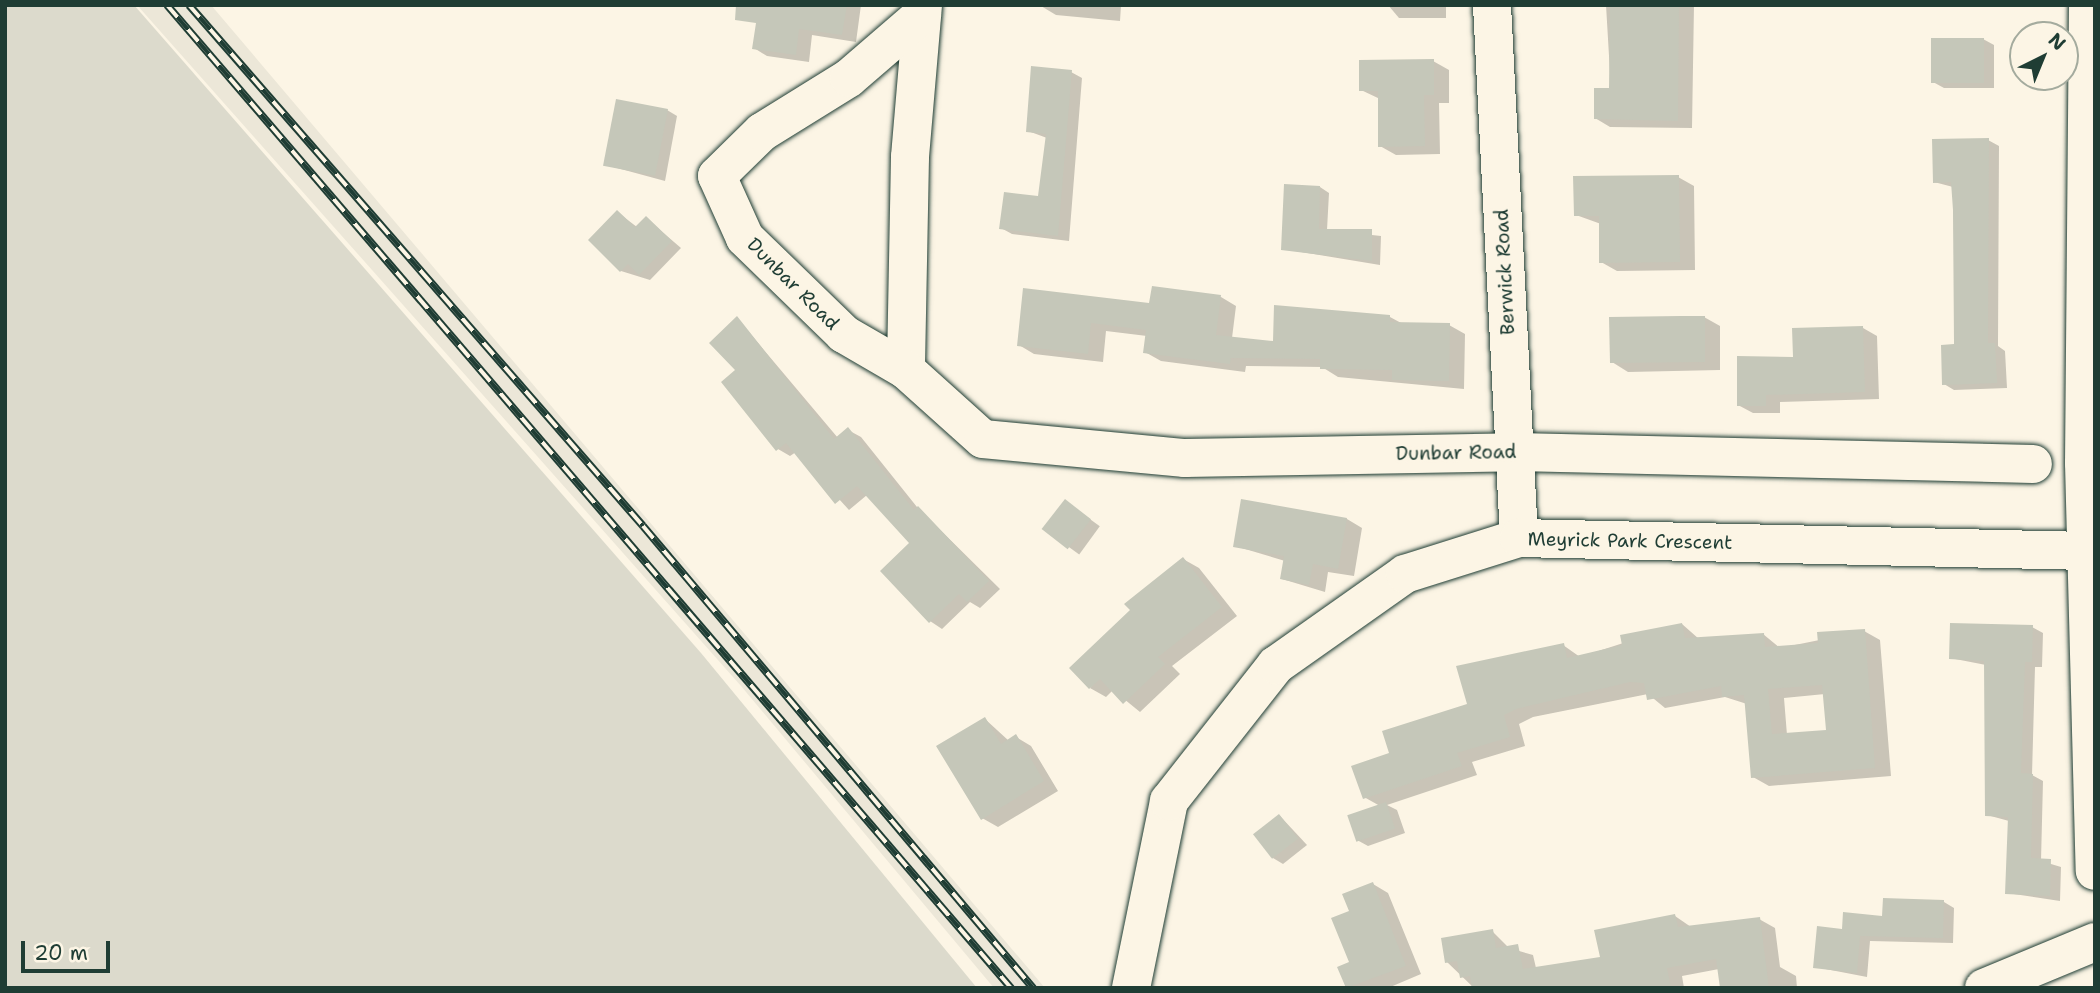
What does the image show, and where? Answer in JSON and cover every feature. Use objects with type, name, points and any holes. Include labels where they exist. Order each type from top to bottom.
[{"type":"street","name":"Berwick Road","points":[[1492,5],[1517,452],[1519,538]]},
{"type":"street","points":[[2088,5],[2088,551],[2095,871]]},
{"type":"street","name":"Dunbar Road","points":[[906,370],[910,157],[922,10]]},
{"type":"street","name":"Dunbar Road","points":[[922,10],[849,78],[762,132],[717,176],[745,238],[844,334],[906,370],[983,439],[1185,457],[1517,452],[2034,464]]},
{"type":"street","name":"Meyrick Park Crescent","points":[[1131,988],[1169,801],[1276,665],[1405,574],[1519,538],[2088,551]]},
{"type":"street","points":[[1984,988],[2095,942]]},
{"type":"shaded area","points":[[5,5],[134,5],[701,653],[977,988],[5,988]]},
{"type":"shaded area","points":[[137,5],[211,5],[1045,988],[994,988],[741,686]]},
{"type":"building","points":[[736,5],[847,5],[842,35],[799,29],[796,55],[752,49],[756,23],[735,20]]},
{"type":"building","points":[[1610,5],[1679,5],[1678,121],[1594,119],[1594,88],[1609,88]]},
{"type":"building","points":[[1931,38],[1984,38],[1984,83],[1931,83]]},
{"type":"building","points":[[1434,59],[1434,95],[1424,95],[1425,146],[1378,147],[1378,91],[1359,91],[1359,60]]},
{"type":"building","points":[[1031,66],[1072,70],[1058,236],[999,229],[1004,192],[1038,196],[1046,134],[1026,132]]},
{"type":"building","points":[[616,99],[668,109],[655,176],[603,166]]},
{"type":"building","points":[[1989,138],[1988,343],[1995,343],[1997,383],[1942,385],[1941,345],[1954,344],[1953,210],[1951,182],[1933,183],[1932,139]]},
{"type":"building","points":[[1679,175],[1680,262],[1599,263],[1599,216],[1574,216],[1573,176]]},
{"type":"building","points":[[1284,184],[1320,186],[1319,229],[1372,229],[1372,261],[1281,250]]},
{"type":"building","points":[[617,210],[635,227],[646,216],[672,241],[639,275],[628,264],[620,272],[588,240]]},
{"type":"building","points":[[1152,286],[1221,295],[1216,335],[1273,341],[1274,305],[1390,315],[1390,322],[1450,323],[1449,381],[1392,380],[1392,370],[1320,369],[1320,359],[1231,358],[1230,364],[1143,353],[1146,330],[1091,323],[1088,354],[1017,346],[1023,288],[1149,303]]},
{"type":"building","points":[[737,316],[834,439],[848,427],[914,510],[918,506],[989,581],[967,602],[959,594],[929,623],[880,571],[909,543],[857,486],[835,504],[786,443],[776,451],[721,382],[735,370],[709,343]]},
{"type":"building","points":[[1705,316],[1705,362],[1610,363],[1609,317]]},
{"type":"building","points":[[1863,326],[1865,392],[1766,395],[1766,406],[1737,406],[1737,356],[1793,357],[1792,328]]},
{"type":"building","points":[[1065,499],[1091,519],[1068,549],[1042,529]]},
{"type":"building","points":[[1241,499],[1347,518],[1338,569],[1313,564],[1309,585],[1280,579],[1284,556],[1233,547]]},
{"type":"building","points":[[1183,557],[1222,607],[1158,657],[1165,664],[1123,704],[1100,679],[1089,689],[1069,668],[1130,610],[1124,604]]},
{"type":"building","points":[[1682,623],[1685,638],[1764,633],[1765,647],[1818,643],[1817,632],[1865,629],[1875,768],[1751,778],[1744,695],[1722,697],[1721,686],[1647,700],[1644,683],[1630,682],[1516,709],[1504,715],[1510,737],[1457,753],[1462,766],[1363,799],[1351,766],[1389,753],[1382,731],[1467,704],[1456,666],[1564,643],[1567,658],[1622,645],[1620,635]],"holes":[[[1822,685],[1826,730],[1772,734],[1768,689]]]},
{"type":"building","points":[[1950,623],[2033,625],[2032,662],[2025,662],[2021,773],[2033,774],[2031,858],[2051,859],[2050,896],[2005,894],[2008,817],[1985,816],[1984,661],[1949,659]]},
{"type":"building","points":[[985,717],[1001,744],[1016,734],[1044,781],[981,820],[936,746]]},
{"type":"building","points":[[1386,802],[1395,828],[1356,842],[1347,815]]},
{"type":"building","points":[[1279,814],[1298,838],[1272,859],[1253,834]]},
{"type":"building","points":[[1373,882],[1406,966],[1346,988],[1337,967],[1349,962],[1331,918],[1349,911],[1342,894]]},
{"type":"building","points":[[1883,898],[1944,900],[1943,938],[1860,936],[1857,973],[1813,968],[1817,926],[1842,929],[1843,912],[1882,916]]},
{"type":"building","points":[[1675,914],[1678,927],[1760,917],[1769,988],[1720,988],[1716,959],[1667,968],[1671,988],[1472,988],[1470,976],[1460,978],[1457,961],[1445,963],[1441,938],[1493,929],[1496,948],[1518,944],[1523,969],[1600,957],[1594,930]]},
{"type":"railway","points":[[167,5],[1011,988]]},
{"type":"railway","points":[[189,5],[643,526],[1033,988]]}]
